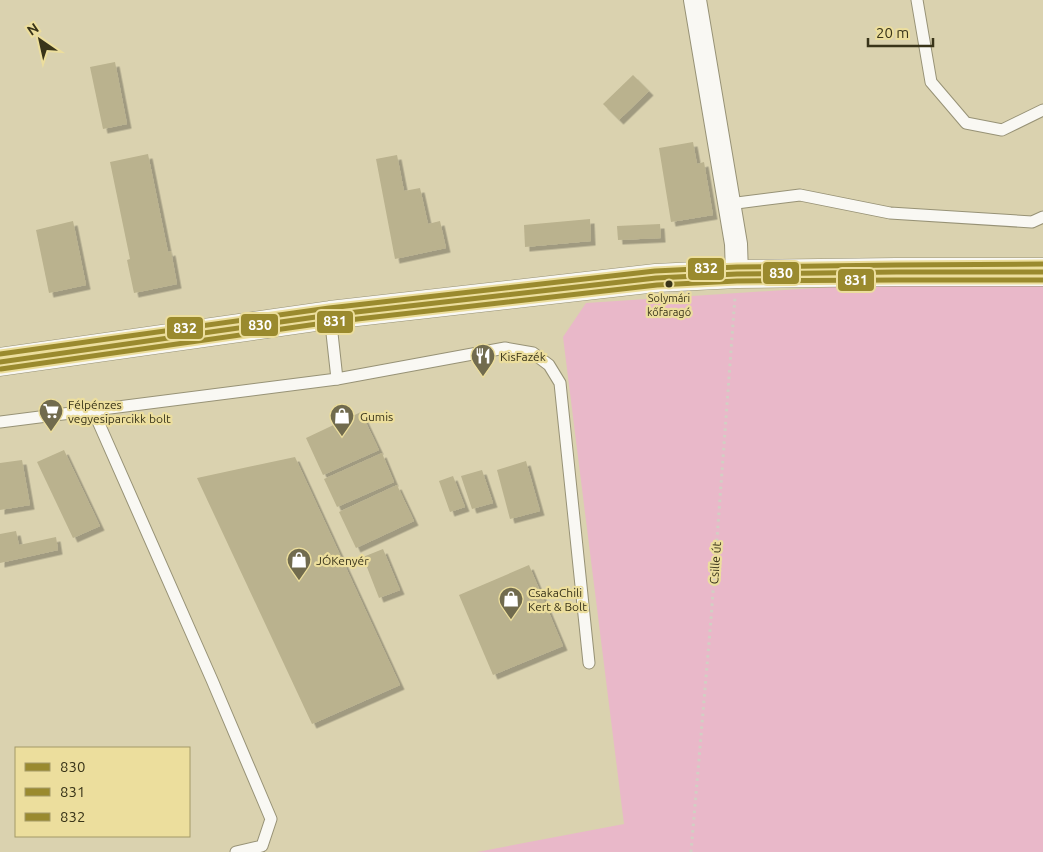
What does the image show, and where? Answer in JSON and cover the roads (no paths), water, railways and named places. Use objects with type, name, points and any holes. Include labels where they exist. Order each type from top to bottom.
[{"type":"main road","points":[[0,362],[330,315],[656,278],[737,274],[1043,272]]},
{"type":"street","points":[[695,0],[736,244],[737,274]]},
{"type":"lane","points":[[917,0],[931,82],[966,123],[1002,130],[1043,110]]},
{"type":"lane","points":[[729,204],[800,195],[890,213],[1032,222],[1043,217]]},
{"type":"lane","points":[[330,315],[337,379]]},
{"type":"lane","points":[[0,422],[337,379],[505,348],[533,353],[549,365],[560,383],[589,663]]},
{"type":"lane","points":[[93,410],[271,819],[262,846],[236,852]]},
{"type":"place","name":"Solymári kőfaragó","points":[[669,284]]},
{"type":"place","name":"KisFazék","points":[[483,377]]},
{"type":"place","name":"Félpénzes vegyesiparcikk bolt","points":[[51,432]]},
{"type":"place","name":"Gumis","points":[[342,437]]},
{"type":"place","name":"JÓKenyér","points":[[299,581]]},
{"type":"place","name":"CsakaChili Kert & Bolt","points":[[511,620]]}]
